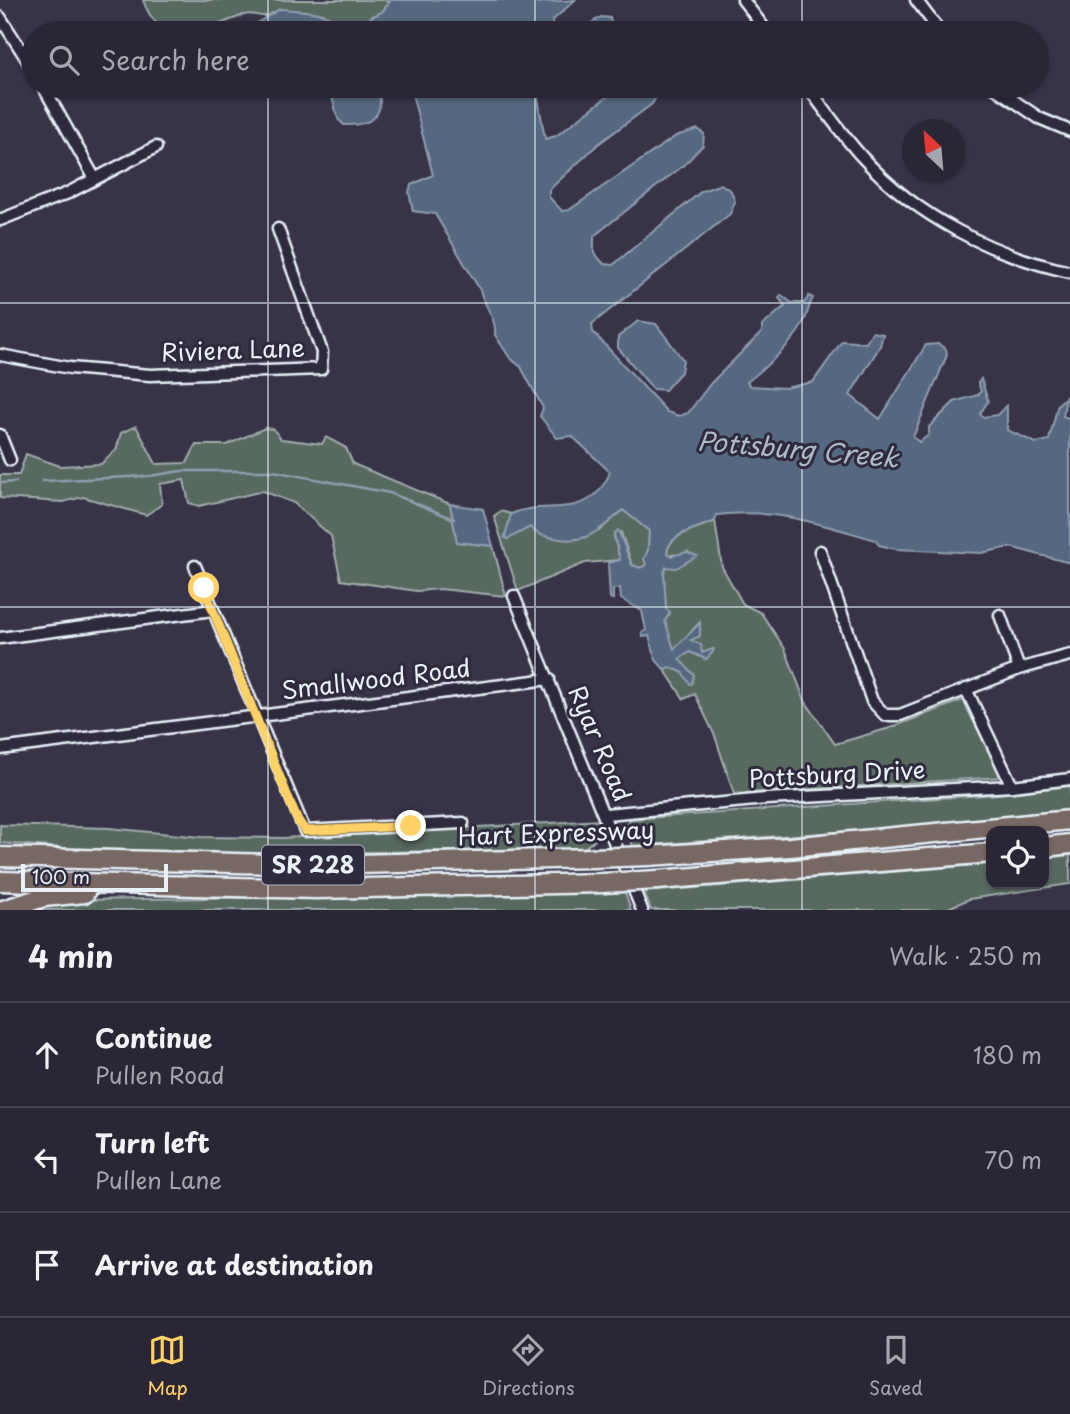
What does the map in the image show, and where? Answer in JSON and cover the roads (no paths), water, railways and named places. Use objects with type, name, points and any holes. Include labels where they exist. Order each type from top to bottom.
[{"type":"highway","name":"Hart Expressway","points":[[0,855],[317,865],[592,859],[912,837],[1070,820]]},
{"type":"highway","points":[[1049,846],[1070,844]]},
{"type":"highway","name":"Hart Expressway","points":[[0,881],[317,889],[603,883],[986,853]]},
{"type":"highway","points":[[3,910],[44,897],[167,887]]},
{"type":"street","points":[[744,0],[759,21]]},
{"type":"street","points":[[916,0],[932,21]]},
{"type":"street","points":[[0,18],[21,50]]},
{"type":"street","points":[[50,98],[95,178]]},
{"type":"street","points":[[816,98],[863,159],[914,203],[1000,252],[1070,272]]},
{"type":"street","points":[[1010,98],[1039,118],[1070,131]]},
{"type":"street","points":[[0,220],[68,193],[156,147]]},
{"type":"street","name":"Riviera Lane","points":[[0,355],[70,368],[150,375],[321,369],[322,352],[278,229]]},
{"type":"street","points":[[0,435],[10,460]]},
{"type":"street","points":[[820,551],[872,701],[884,715],[900,715],[1019,669],[1070,655]]},
{"type":"street","points":[[195,566],[305,831],[463,823]]},
{"type":"street","name":"Ryar Road","points":[[514,596],[606,814],[642,910]]},
{"type":"street","points":[[0,638],[213,610]]},
{"type":"street","points":[[1000,615],[1019,669]]},
{"type":"street","name":"Smallwood Road","points":[[0,749],[549,679]]},
{"type":"street","points":[[966,689],[1013,786]]},
{"type":"street","name":"Pottsburg Drive","points":[[606,814],[766,799],[1013,786],[1070,779]]},
{"type":"water","points":[[391,0],[531,0],[534,3],[575,0],[552,21],[369,21],[371,17],[382,12]]},
{"type":"water","points":[[280,9],[318,13],[336,21],[260,21]]},
{"type":"water","points":[[601,17],[610,18],[611,21],[594,21]]},
{"type":"water","points":[[332,98],[380,98],[377,113],[368,122],[344,125],[338,119]]},
{"type":"water","name":"Pottsburg Creek","points":[[413,98],[538,98],[545,139],[556,136],[605,98],[656,98],[652,104],[597,145],[549,190],[549,197],[562,211],[569,210],[676,136],[698,129],[704,134],[703,145],[685,164],[594,236],[594,253],[604,264],[613,265],[702,191],[721,184],[731,191],[735,202],[730,214],[592,324],[593,332],[667,412],[679,416],[688,413],[711,383],[762,332],[762,326],[785,306],[779,298],[781,295],[792,303],[804,303],[809,296],[813,298],[801,328],[771,362],[747,382],[750,386],[785,388],[813,382],[842,341],[866,343],[872,332],[883,334],[880,346],[850,395],[880,419],[926,345],[938,344],[946,349],[947,355],[913,437],[919,442],[929,435],[929,427],[954,402],[978,395],[981,391],[978,383],[981,379],[988,401],[980,414],[983,417],[997,415],[1007,405],[1007,430],[1036,443],[1049,440],[1058,404],[1066,397],[1063,416],[1070,419],[1070,563],[1010,547],[981,553],[896,549],[879,545],[876,540],[798,519],[739,513],[717,515],[715,521],[686,532],[673,541],[667,553],[672,556],[687,552],[697,556],[676,568],[666,567],[664,573],[666,609],[670,612],[665,621],[674,649],[700,623],[700,636],[691,640],[701,645],[702,653],[713,649],[713,652],[706,659],[690,652],[679,659],[694,675],[690,684],[682,672],[670,667],[664,669],[656,660],[649,636],[643,637],[642,633],[646,630],[642,611],[621,599],[620,588],[613,589],[613,599],[610,598],[608,563],[620,560],[614,534],[618,530],[632,565],[640,568],[646,565],[644,559],[648,550],[649,531],[623,510],[584,537],[565,540],[554,538],[544,536],[530,527],[508,539],[505,537],[511,514],[579,504],[591,498],[601,488],[610,472],[572,436],[557,438],[540,416],[543,408],[521,367],[510,358],[495,335],[494,323],[480,290],[435,214],[413,211],[409,192],[411,185],[433,175]]},
{"type":"water","points":[[638,321],[656,324],[683,360],[681,372],[665,390],[653,389],[618,348],[618,337]]},
{"type":"water","points":[[450,504],[483,509],[493,546],[457,542]]},
{"type":"waterway","points":[[42,481],[150,476],[181,471],[273,471],[390,493],[454,519]]},
{"type":"waterway","points":[[0,483],[16,482]]}]
